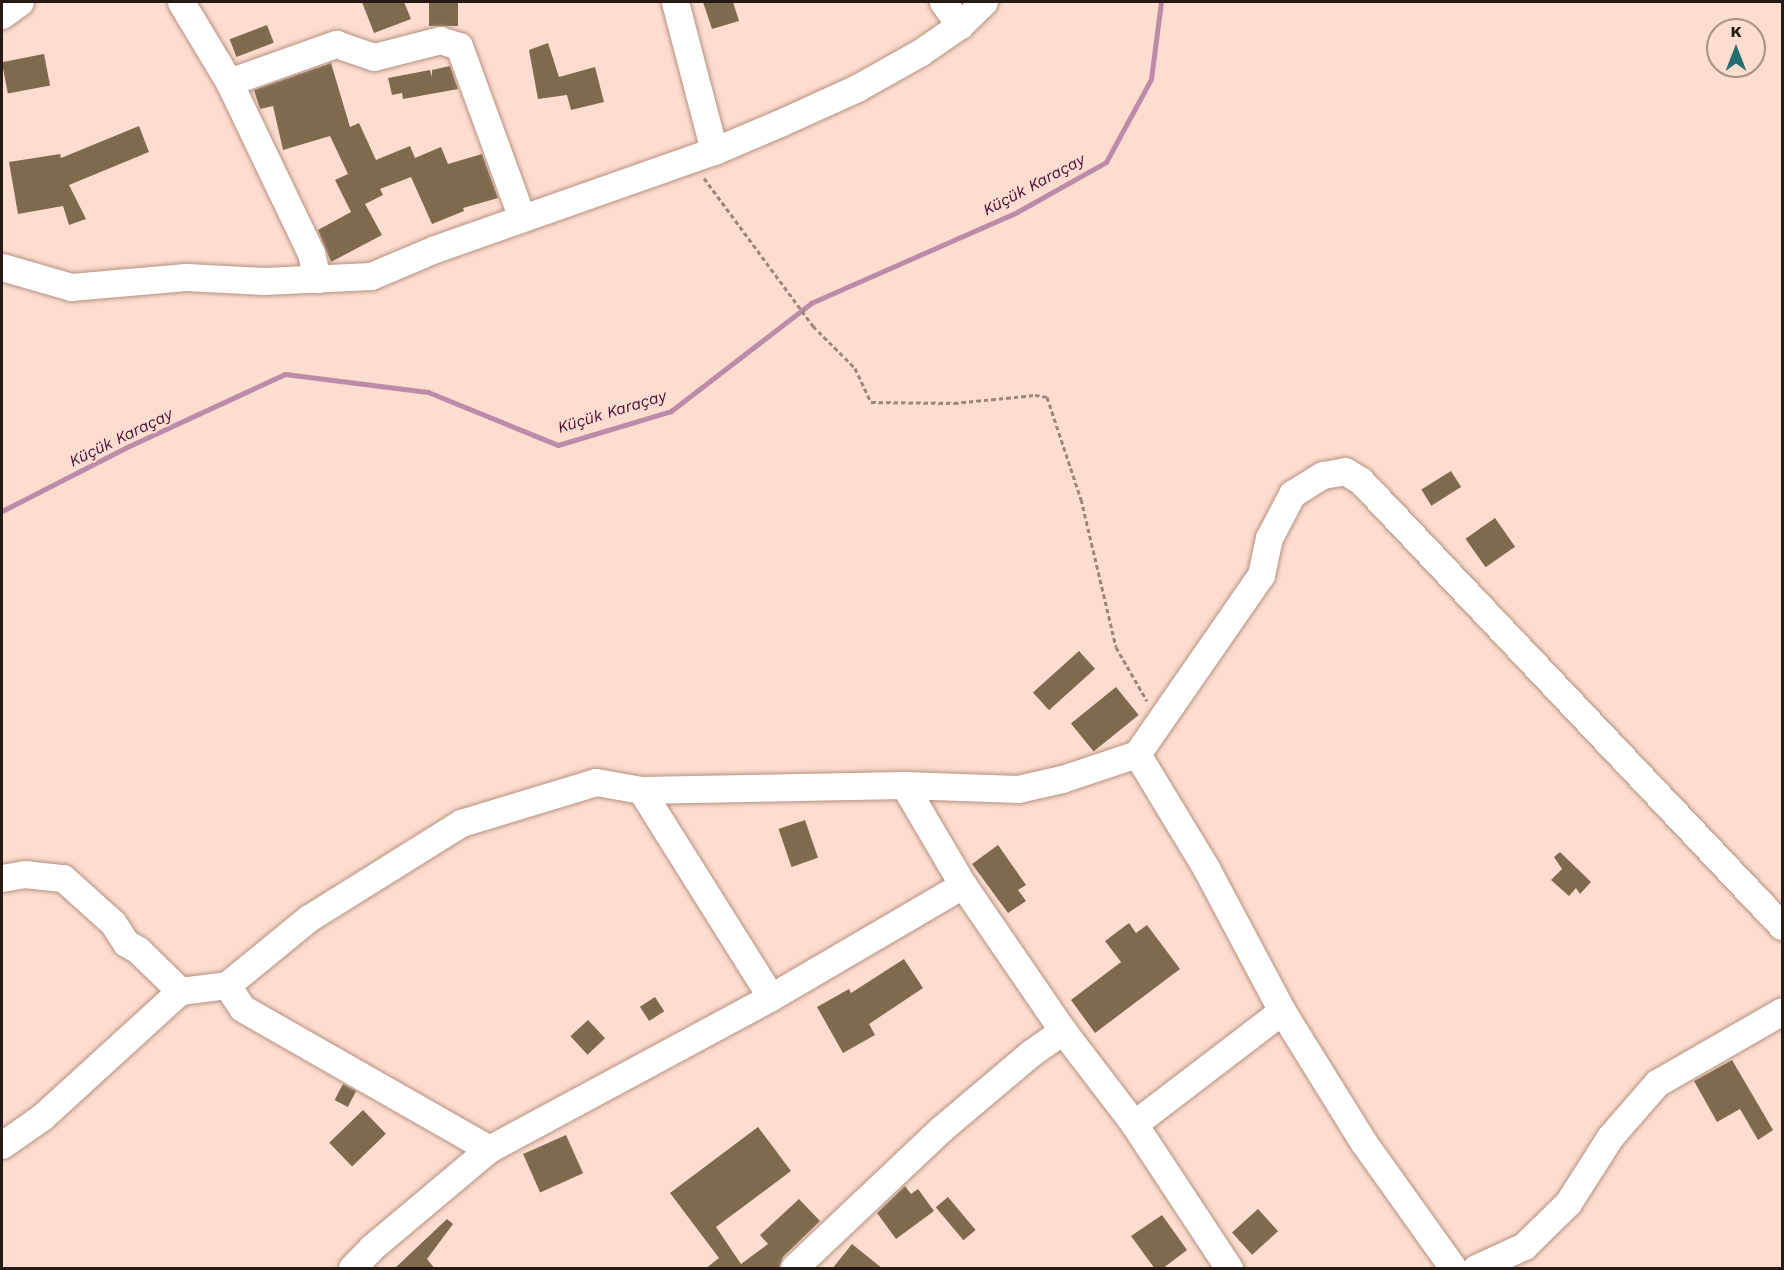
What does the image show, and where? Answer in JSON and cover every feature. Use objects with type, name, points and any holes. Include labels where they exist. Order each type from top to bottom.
[{"type":"street","points":[[2,15],[20,2]]},
{"type":"street","points":[[181,2],[229,82],[311,253],[317,279]]},
{"type":"street","points":[[675,2],[702,155]]},
{"type":"street","points":[[943,2],[960,25]]},
{"type":"street","points":[[2,267],[71,287],[186,277],[264,281],[371,276],[435,249],[702,155],[857,88],[921,52],[960,25],[984,2]]},
{"type":"street","points":[[229,82],[336,44],[374,57],[440,40],[459,46],[522,218]]},
{"type":"street","points":[[2,1145],[42,1117],[180,990],[227,985],[309,918],[461,823],[596,782],[641,790],[904,785],[1017,789],[1062,779],[1137,754],[1261,575],[1269,538],[1292,494],[1323,475],[1345,471],[1361,481],[1782,926]]},
{"type":"street","points":[[1137,754],[1206,868],[1282,1011],[1364,1143],[1453,1269]]},
{"type":"street","points":[[904,785],[963,885],[1063,1031],[1134,1124],[1228,1269]]},
{"type":"street","points":[[641,790],[771,997]]},
{"type":"street","points":[[2,878],[24,874],[63,878],[112,923],[126,943],[138,950],[180,990]]},
{"type":"street","points":[[352,1269],[371,1248],[489,1149],[771,997],[963,885]]},
{"type":"street","points":[[227,985],[242,1008],[489,1149]]},
{"type":"street","points":[[1134,1124],[1282,1011]]},
{"type":"street","points":[[1476,1269],[1524,1246],[1568,1203],[1610,1137],[1657,1083],[1782,1011]]},
{"type":"street","points":[[794,1269],[941,1129],[1032,1053],[1063,1031]]},
{"type":"path","points":[[702,155],[808,321],[855,368],[871,402],[954,403],[1035,395],[1047,397],[1081,500],[1116,647],[1148,703],[1164,716]]},
{"type":"building","points":[[362,2],[404,2],[411,19],[374,33]]},
{"type":"building","points":[[429,2],[458,2],[458,26],[429,26]]},
{"type":"building","points":[[703,2],[733,2],[739,21],[712,29]]},
{"type":"building","points":[[267,25],[274,43],[236,57],[230,39]]},
{"type":"building","points":[[548,43],[559,77],[595,67],[604,102],[571,110],[567,95],[538,99],[529,50]]},
{"type":"building","points":[[44,54],[50,85],[8,94],[2,62]]},
{"type":"building","points":[[331,63],[350,127],[359,123],[376,160],[410,146],[415,158],[441,147],[448,164],[482,154],[498,198],[463,208],[464,211],[432,224],[411,177],[380,189],[383,195],[365,204],[382,235],[331,262],[318,230],[351,212],[335,180],[348,174],[330,136],[283,150],[273,106],[260,109],[254,90]]},
{"type":"building","points":[[450,66],[458,89],[403,99],[402,93],[392,95],[388,78],[430,70],[432,77],[432,70]]},
{"type":"building","points":[[139,126],[149,152],[69,185],[86,219],[69,225],[63,206],[18,214],[9,162],[60,154],[61,158]]},
{"type":"building","points":[[1451,471],[1461,487],[1431,506],[1421,490]]},
{"type":"building","points":[[1495,518],[1515,547],[1486,567],[1466,539]]},
{"type":"building","points":[[1079,651],[1095,669],[1049,710],[1033,692]]},
{"type":"building","points":[[1116,687],[1139,715],[1094,751],[1071,724]]},
{"type":"building","points":[[805,820],[818,858],[792,867],[779,829]]},
{"type":"building","points":[[998,845],[1026,885],[1018,890],[1026,901],[1008,913],[972,864]]},
{"type":"building","points":[[1560,852],[1591,882],[1580,894],[1576,888],[1569,896],[1551,880],[1562,869],[1554,857]]},
{"type":"building","points":[[1129,923],[1136,933],[1147,925],[1180,969],[1095,1033],[1071,1000],[1121,962],[1105,941]]},
{"type":"building","points":[[904,959],[923,988],[869,1024],[875,1035],[843,1053],[817,1007],[849,989],[851,993]]},
{"type":"building","points":[[655,997],[664,1011],[649,1021],[640,1007]]},
{"type":"building","points":[[588,1020],[605,1038],[587,1055],[570,1036]]},
{"type":"building","points":[[1732,1060],[1773,1130],[1758,1140],[1740,1109],[1717,1122],[1694,1081]]},
{"type":"building","points":[[343,1084],[356,1091],[348,1107],[335,1100]]},
{"type":"building","points":[[363,1110],[386,1134],[352,1166],[329,1143]]},
{"type":"building","points":[[758,1127],[791,1171],[716,1227],[741,1264],[768,1244],[760,1235],[799,1199],[820,1221],[783,1257],[779,1269],[705,1269],[719,1258],[670,1193]]},
{"type":"building","points":[[566,1135],[583,1173],[540,1192],[523,1154]]},
{"type":"building","points":[[905,1186],[911,1194],[918,1189],[934,1211],[896,1239],[877,1213]]},
{"type":"building","points":[[948,1197],[976,1230],[963,1240],[936,1207]]},
{"type":"building","points":[[1258,1209],[1278,1231],[1252,1255],[1232,1232]]},
{"type":"building","points":[[1162,1215],[1187,1250],[1162,1269],[1155,1269],[1131,1236]]},
{"type":"building","points":[[447,1219],[453,1224],[427,1259],[435,1269],[394,1269]]},
{"type":"building","points":[[852,1244],[883,1269],[832,1269]]},
{"type":"waterway","name":"Küçük Karaçay","points":[[2,511],[127,447],[285,374],[428,392],[558,445],[671,411],[811,303],[1017,212],[1106,162],[1151,79],[1161,2]]}]
